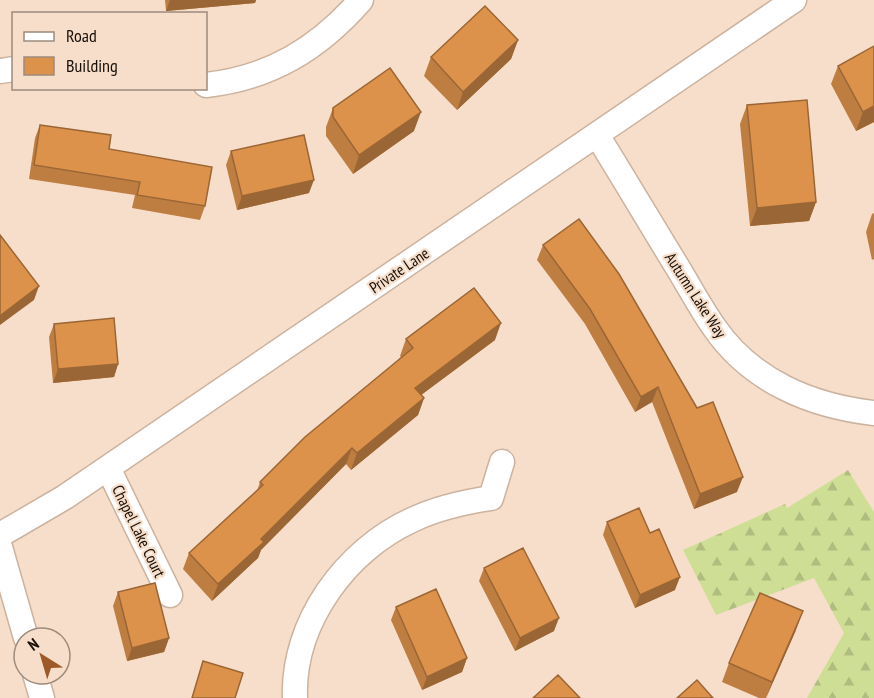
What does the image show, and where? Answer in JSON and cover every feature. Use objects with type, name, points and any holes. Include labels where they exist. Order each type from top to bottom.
[{"type":"street","points":[[207,85],[233,82],[269,71],[304,53],[338,27],[361,0]]},
{"type":"street","name":"Private Lane","points":[[0,535],[65,497],[794,0]]},
{"type":"street","name":"Autumn Lake Way","points":[[597,135],[715,329],[740,357],[771,381],[804,398],[839,409],[874,413]]},
{"type":"street","points":[[295,698],[300,657],[311,621],[328,590],[350,563],[379,539],[412,520],[455,504],[491,498],[502,462]]},
{"type":"street","name":"Chapel Lake Court","points":[[108,468],[170,595]]},
{"type":"street","points":[[0,548],[23,626]]},
{"type":"green space","points":[[848,470],[874,512],[874,698],[807,698],[844,633],[814,578],[716,615],[683,550],[785,504],[787,508]]},
{"type":"building","points":[[485,6],[518,40],[463,92],[431,57]]},
{"type":"building","points":[[874,46],[874,106],[863,112],[838,66]]},
{"type":"building","points":[[390,68],[421,112],[359,155],[333,117],[333,108]]},
{"type":"building","points":[[807,100],[816,202],[757,208],[747,105]]},
{"type":"building","points":[[40,125],[111,135],[109,149],[212,167],[205,206],[137,195],[140,182],[34,165]]},
{"type":"building","points":[[304,135],[314,180],[242,196],[231,151]]},
{"type":"building","points":[[579,219],[619,274],[697,408],[713,402],[743,477],[700,494],[658,387],[641,397],[590,309],[543,245]]},
{"type":"building","points":[[0,235],[39,286],[0,316]]},
{"type":"building","points":[[474,288],[501,323],[415,388],[424,398],[357,453],[352,448],[261,539],[264,542],[218,584],[189,553],[263,485],[260,482],[305,437],[413,348],[406,339]]},
{"type":"building","points":[[114,318],[118,364],[58,369],[54,324]]},
{"type":"building","points":[[639,508],[650,533],[659,529],[680,577],[640,595],[607,522]]},
{"type":"building","points":[[523,548],[559,618],[520,638],[484,568]]},
{"type":"building","points":[[155,583],[169,638],[132,648],[118,592]]},
{"type":"building","points":[[436,589],[467,658],[427,677],[396,607]]},
{"type":"building","points":[[760,593],[803,611],[772,682],[729,663]]},
{"type":"building","points":[[203,661],[243,673],[235,698],[192,698]]},
{"type":"building","points":[[558,675],[580,698],[533,698]]},
{"type":"building","points":[[697,680],[713,698],[677,698]]}]
